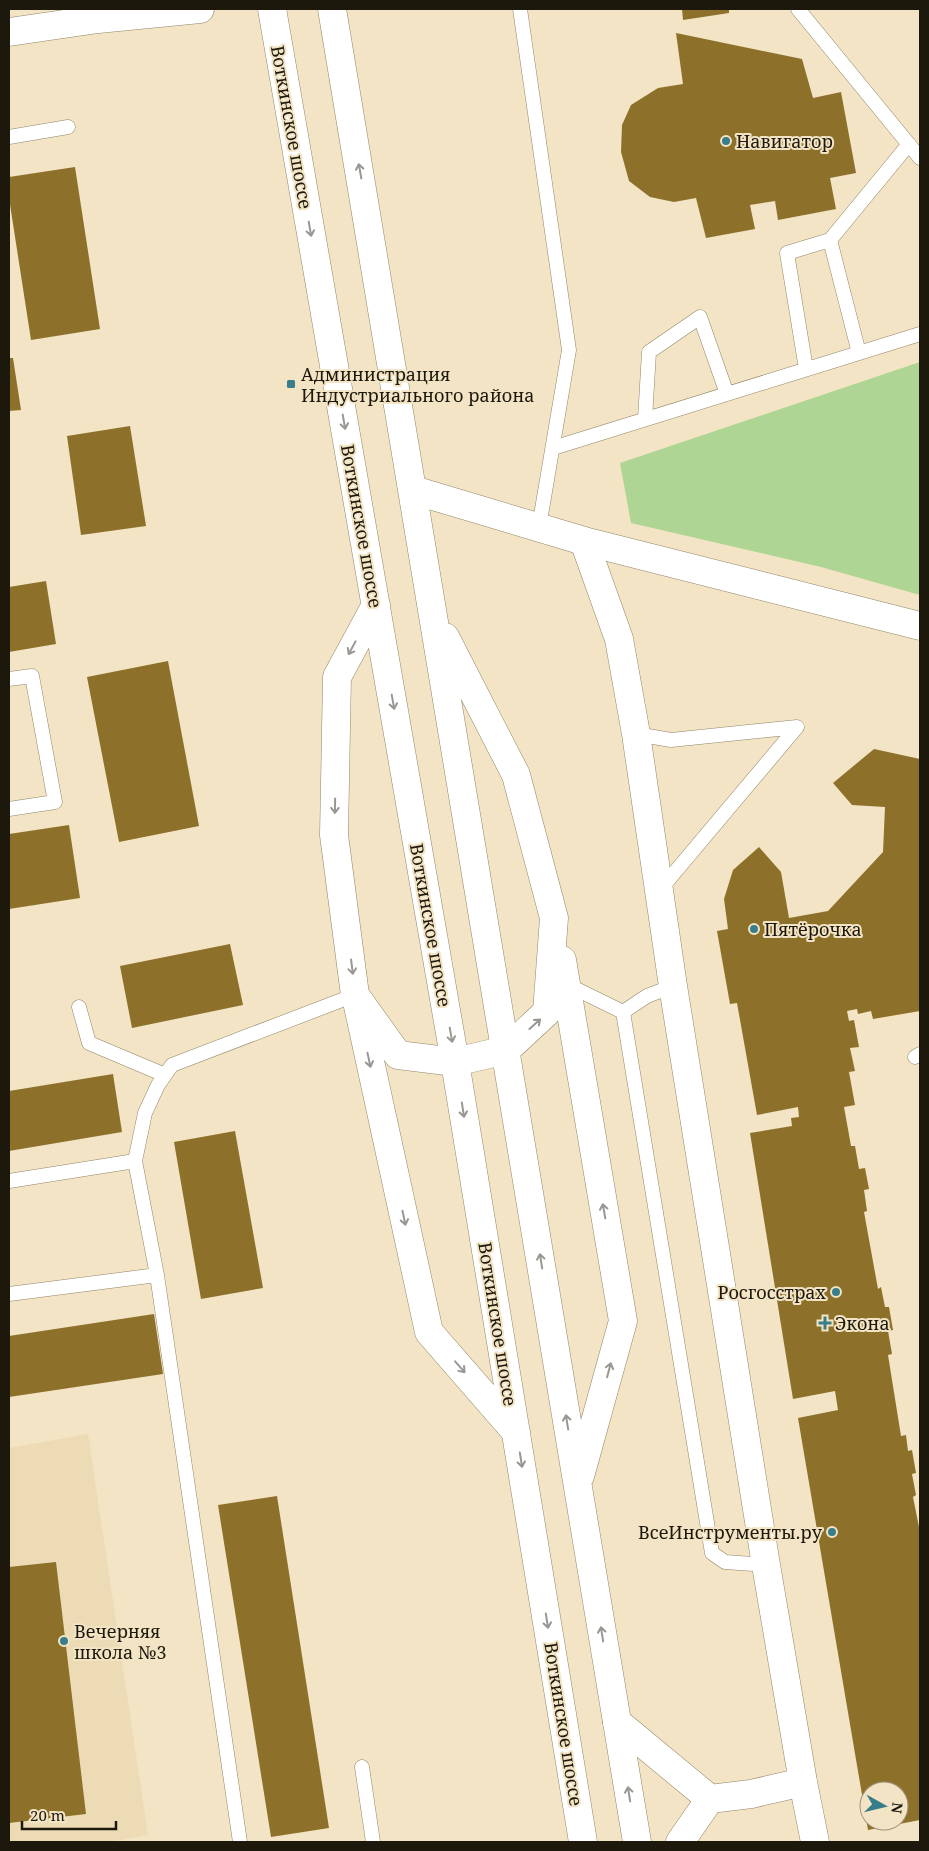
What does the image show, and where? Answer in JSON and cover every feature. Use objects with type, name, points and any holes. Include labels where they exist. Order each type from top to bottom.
[{"type":"main road","points":[[9,32],[98,19],[200,9]]},
{"type":"main road","name":"Воткинское шоссе","points":[[272,9],[455,1062],[583,1842]]},
{"type":"main road","points":[[332,9],[637,1842]]},
{"type":"main road","points":[[413,490],[584,541],[920,626]]},
{"type":"main road","points":[[584,541],[619,638],[636,734],[673,986],[766,1565],[815,1842]]},
{"type":"main road","points":[[376,605],[336,677],[334,835],[355,995],[429,1332],[516,1432]]},
{"type":"main road","points":[[433,614],[516,775],[554,918],[623,1321],[578,1485]]},
{"type":"main road","points":[[355,995],[398,1055],[455,1062],[506,1050],[547,1012],[554,918]]},
{"type":"main road","points":[[617,1722],[710,1799],[751,1794],[803,1782]]},
{"type":"main road","points":[[680,1842],[710,1799]]},
{"type":"lane","points":[[520,9],[569,350],[539,527]]},
{"type":"lane","points":[[795,9],[920,158]]},
{"type":"lane","points":[[9,137],[68,127]]},
{"type":"lane","points":[[806,369],[787,253],[830,240],[909,144]]},
{"type":"lane","points":[[830,240],[859,353]]},
{"type":"lane","points":[[645,419],[649,352],[700,317],[727,394]]},
{"type":"lane","points":[[552,448],[920,334]]},
{"type":"lane","points":[[9,679],[32,676],[55,802],[9,809]]},
{"type":"lane","points":[[636,734],[671,740],[797,727],[659,891]]},
{"type":"lane","points":[[566,984],[622,1012]]},
{"type":"lane","points":[[622,1012],[647,996],[673,986]]},
{"type":"lane","points":[[240,1842],[157,1274],[135,1161],[145,1113],[158,1085],[172,1065],[355,995]]},
{"type":"lane","points":[[79,1007],[89,1043],[165,1075]]},
{"type":"lane","points":[[622,1012],[712,1553],[725,1562],[766,1565]]},
{"type":"lane","points":[[9,1182],[135,1161]]},
{"type":"lane","points":[[9,1294],[157,1274]]},
{"type":"lane","points":[[362,1767],[373,1842]]},
{"type":"shaded area","name":"Вечерняя школа №3","points":[[88,1434],[148,1835],[108,1842],[9,1842],[9,1448]]},
{"type":"green space","points":[[920,362],[920,595],[821,567],[631,523],[620,463]]},
{"type":"building","points":[[682,9],[729,9],[729,13],[683,20]]},
{"type":"building","points":[[676,33],[802,59],[813,98],[841,92],[856,173],[830,178],[836,209],[778,220],[775,201],[750,205],[755,229],[706,238],[696,198],[674,202],[650,197],[629,181],[621,152],[622,125],[631,105],[658,88],[683,84]]},
{"type":"building","points":[[75,167],[100,329],[31,340],[9,198],[9,177]]},
{"type":"building","points":[[9,358],[13,358],[21,410],[9,411]]},
{"type":"building","points":[[130,426],[146,526],[81,535],[67,436]]},
{"type":"building","points":[[46,581],[56,644],[9,652],[9,587]]},
{"type":"building","points":[[168,661],[199,826],[119,842],[87,677]]},
{"type":"building","points":[[874,749],[920,759],[920,1011],[873,1019],[871,1011],[858,1014],[857,1009],[847,1011],[849,1021],[854,1020],[859,1047],[850,1048],[855,1071],[849,1072],[855,1105],[844,1107],[851,1146],[855,1146],[859,1169],[865,1168],[869,1189],[864,1190],[867,1211],[864,1212],[878,1289],[881,1287],[885,1307],[889,1307],[893,1330],[888,1331],[892,1354],[888,1355],[901,1436],[906,1435],[908,1451],[912,1450],[916,1473],[912,1474],[916,1495],[913,1497],[920,1532],[920,1820],[909,1822],[909,1781],[860,1781],[798,1418],[838,1410],[835,1391],[793,1399],[750,1133],[792,1126],[791,1118],[799,1117],[798,1107],[757,1115],[737,1003],[730,1004],[717,931],[728,929],[724,899],[733,870],[759,847],[781,872],[789,918],[828,911],[883,852],[885,807],[852,805],[833,783]]},
{"type":"building","points":[[69,825],[80,898],[9,909],[9,834]]},
{"type":"building","points":[[230,944],[243,1005],[132,1028],[120,966]]},
{"type":"building","points":[[113,1074],[122,1132],[9,1151],[9,1091]]},
{"type":"building","points":[[235,1131],[263,1288],[201,1299],[174,1142]]},
{"type":"building","points":[[154,1314],[163,1374],[9,1397],[9,1336]]},
{"type":"building","points":[[277,1496],[329,1828],[271,1837],[218,1505]]},
{"type":"building","points":[[56,1562],[86,1814],[9,1823],[9,1567]]},
{"type":"place","name":"Навигатор","points":[[726,141]]},
{"type":"place","name":"Администрация Индустриального района","points":[[291,384]]},
{"type":"place","name":"Пятёрочка","points":[[754,929]]},
{"type":"place","name":"Росгосстрах","points":[[836,1292]]},
{"type":"place","name":"Экона","points":[[825,1323]]},
{"type":"place","name":"ВсеИнструменты.ру","points":[[832,1532]]},
{"type":"place","name":"Вечерняя школа №3","points":[[64,1641]]}]
